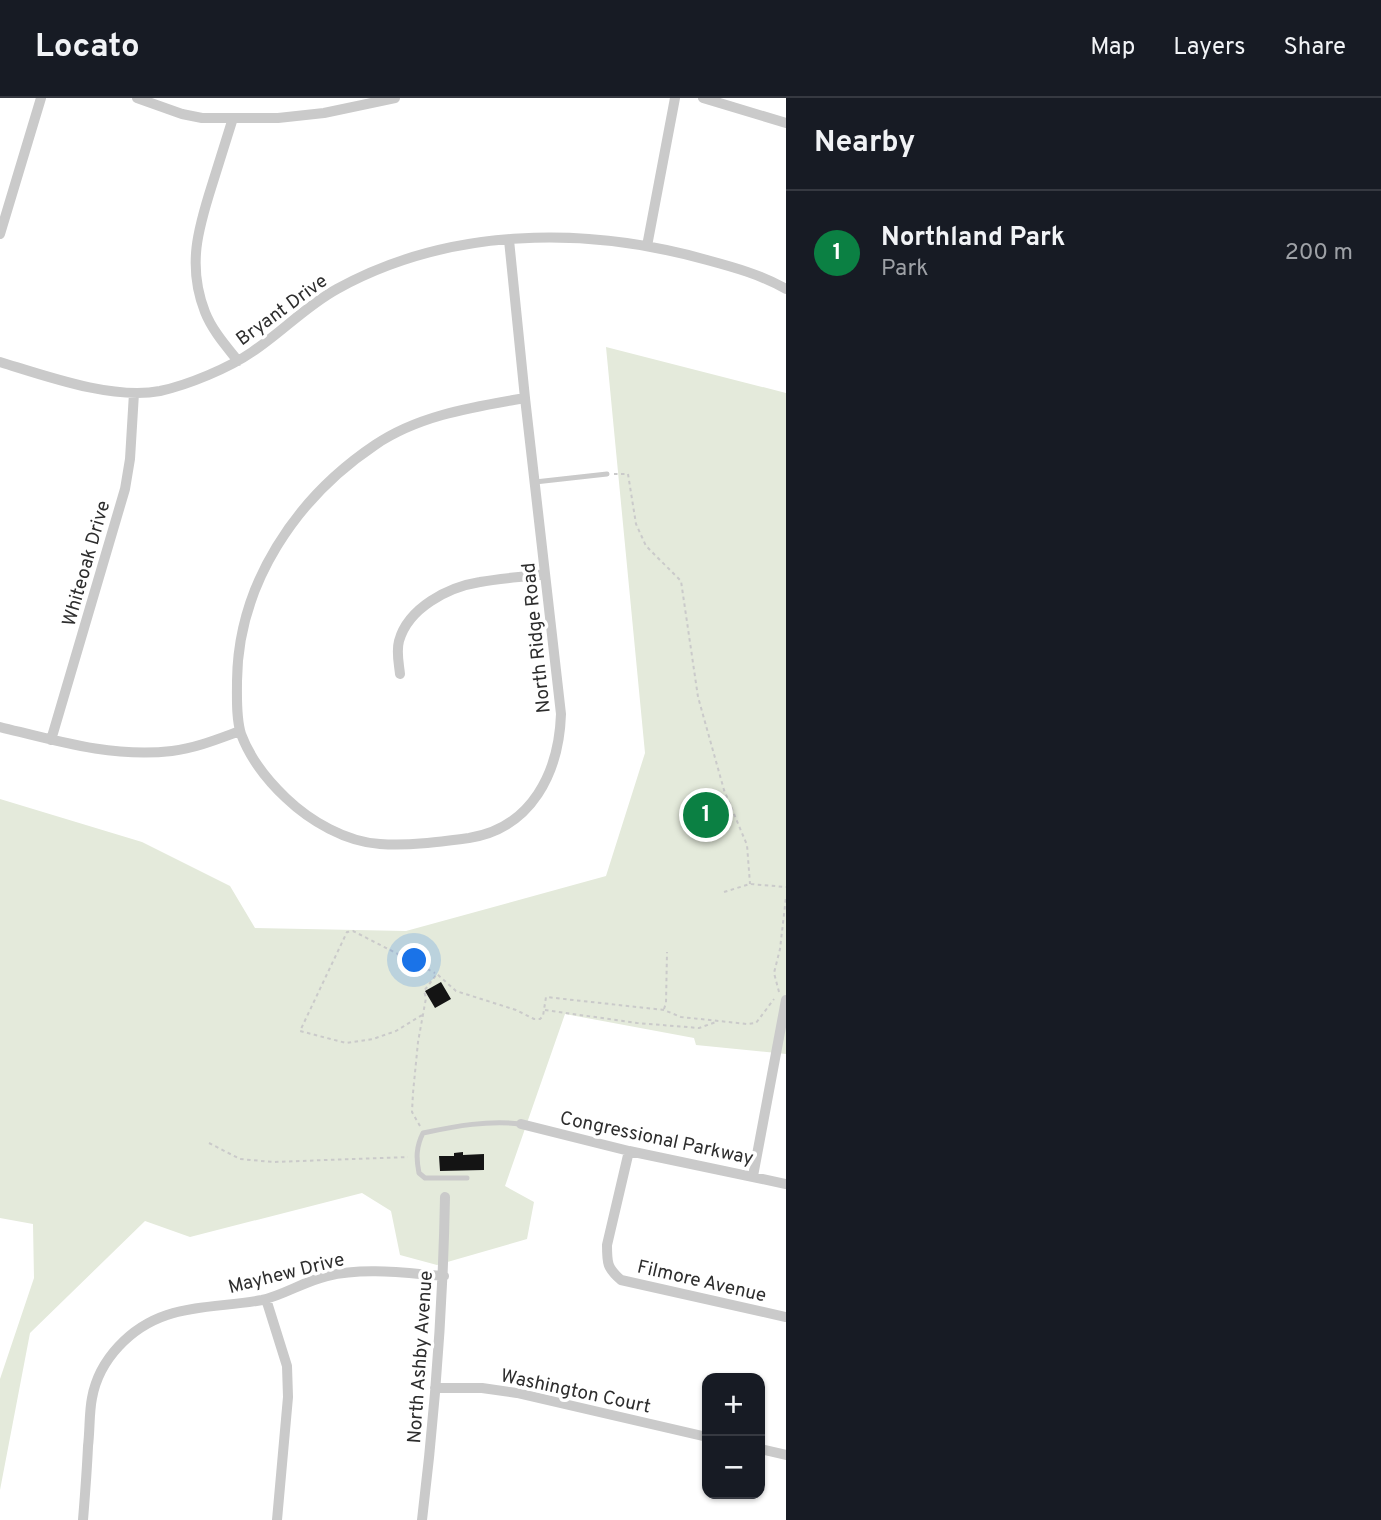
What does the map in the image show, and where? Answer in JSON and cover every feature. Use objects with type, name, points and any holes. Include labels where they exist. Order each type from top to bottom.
[{"type":"street","points":[[0,234],[41,98]]},
{"type":"street","points":[[136,98],[181,114],[202,118],[278,118],[324,113],[367,101],[395,98]]},
{"type":"street","points":[[647,246],[675,98]]},
{"type":"street","points":[[704,98],[786,123]]},
{"type":"street","points":[[233,118],[198,229],[195,274],[205,313],[238,361]]},
{"type":"street","name":"Bryant Drive","points":[[0,362],[89,387],[134,393],[159,391],[192,381],[238,361],[308,307],[336,289],[374,271],[432,251],[480,242],[592,238],[647,246],[712,261],[786,289]]},
{"type":"street","name":"North Ridge Road","points":[[240,731],[253,757],[276,788],[305,813],[338,832],[378,844],[428,844],[479,836],[501,828],[530,805],[543,789],[561,736],[561,714],[509,240]]},
{"type":"street","name":"Whiteoak Drive","points":[[51,740],[125,489],[130,459],[134,393]]},
{"type":"street","points":[[0,727],[88,748],[142,753],[207,743],[240,731],[237,673],[247,615],[268,561],[300,512],[334,477],[374,445],[400,430],[450,413],[525,398]]},
{"type":"street","points":[[400,674],[399,642],[411,618],[422,608],[458,588],[478,582],[545,574]]},
{"type":"street","points":[[753,1176],[786,1000]]},
{"type":"street","name":"Congressional Parkway","points":[[521,1124],[629,1151],[786,1184]]},
{"type":"street","name":"Filmore Avenue","points":[[629,1151],[607,1245],[610,1271],[621,1280],[786,1317]]},
{"type":"street","name":"North Ashby Avenue","points":[[422,1520],[444,1276],[445,1197]]},
{"type":"street","name":"Mayhew Drive","points":[[83,1520],[92,1399],[105,1365],[119,1346],[137,1330],[168,1314],[266,1299],[325,1276],[347,1272],[444,1276]]},
{"type":"street","points":[[266,1299],[287,1366],[288,1397],[277,1520]]},
{"type":"street","name":"Washington Court","points":[[435,1388],[482,1388],[517,1393],[703,1436]]},
{"type":"street","points":[[765,1450],[786,1455]]},
{"type":"lane","points":[[535,482],[607,474]]},
{"type":"lane","points":[[467,1178],[425,1178],[419,1173],[416,1157],[423,1133],[485,1123],[521,1124]]},
{"type":"path","points":[[607,474],[628,474],[636,524],[646,546],[681,580],[698,697],[724,790],[747,845],[750,884]]},
{"type":"path","points":[[724,891],[750,884],[786,887]]},
{"type":"path","points":[[423,1015],[396,1031],[373,1039],[346,1043],[300,1031],[347,932],[353,931],[437,974],[456,991],[516,1010],[534,1020],[540,1019],[546,997],[664,1010],[681,1017],[756,1023],[779,992],[774,973],[786,897]]},
{"type":"path","points":[[664,1010],[667,951]]},
{"type":"path","points":[[423,1133],[412,1112],[415,1062],[426,999],[424,992],[437,974]]},
{"type":"path","points":[[544,1010],[637,1023],[699,1028],[717,1021]]},
{"type":"path","points":[[209,1143],[240,1159],[273,1162],[416,1157]]},
{"type":"green space","points":[[606,347],[786,393],[786,1054],[696,1045],[694,1038],[565,1014],[505,1186],[534,1202],[527,1239],[437,1265],[400,1255],[391,1211],[362,1193],[190,1237],[145,1221],[30,1333],[0,1490],[0,1379],[34,1278],[33,1224],[0,1218],[0,799],[142,842],[230,886],[255,928],[406,931],[606,876],[645,753]]},
{"type":"building","points":[[441,982],[451,999],[435,1008],[425,991]]},
{"type":"building","points":[[463,1152],[463,1155],[484,1154],[484,1170],[440,1171],[439,1156],[454,1156],[454,1153]]},
{"type":"place","name":"Northland Park","points":[[706,815]]}]
